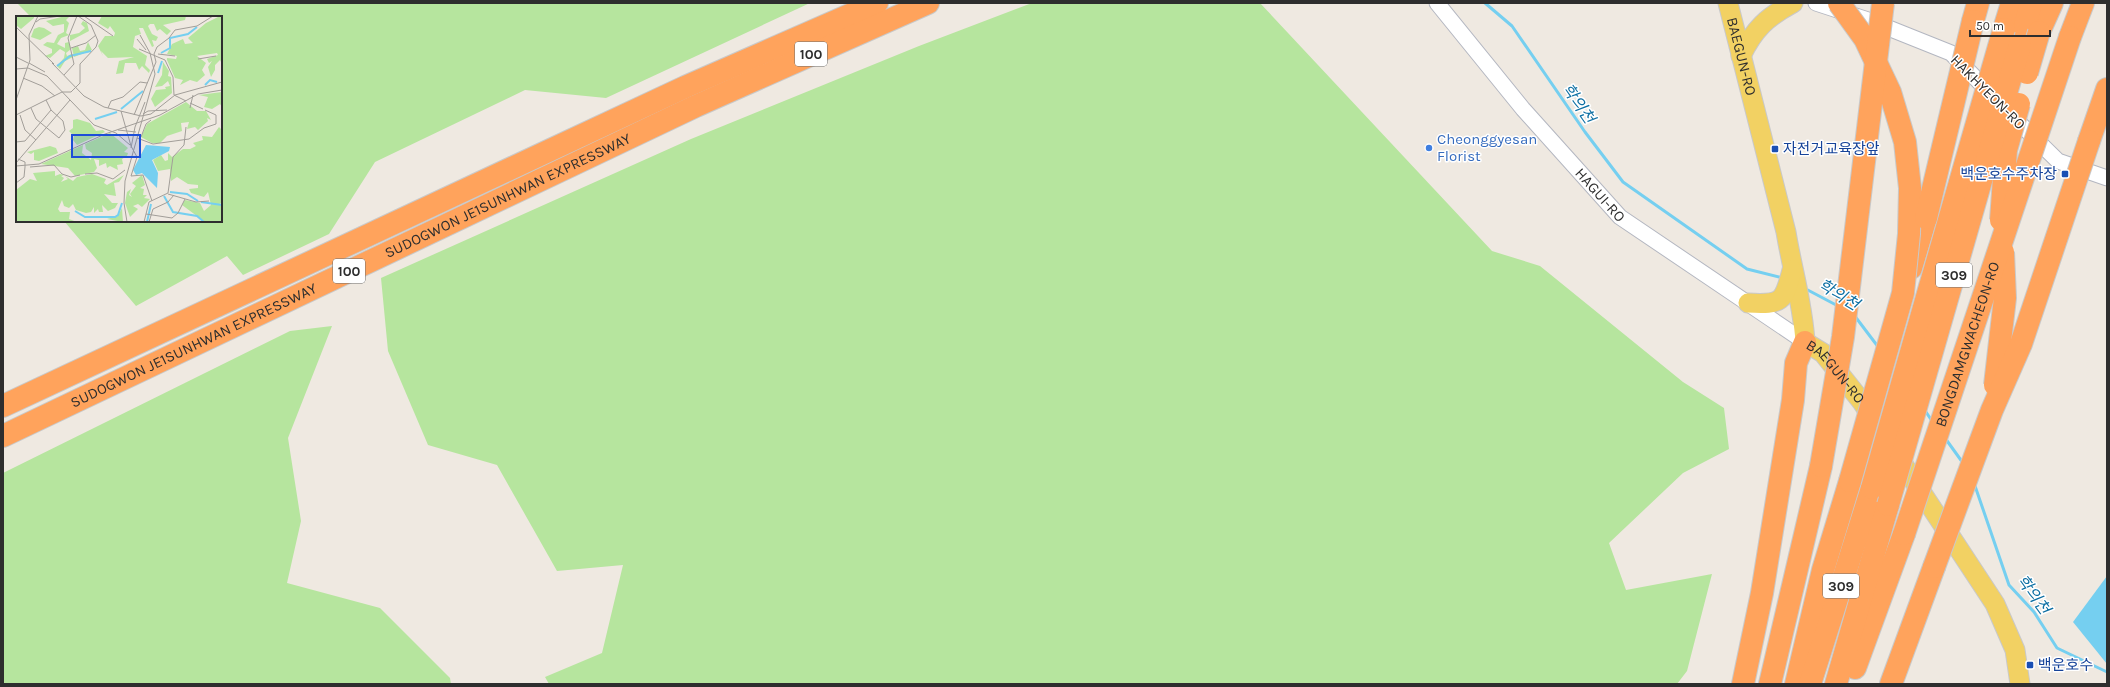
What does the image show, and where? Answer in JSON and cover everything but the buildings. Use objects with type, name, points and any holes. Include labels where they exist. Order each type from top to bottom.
[{"type":"highway","name":"SUDOGWON JE1SUNHWAN EXPRESSWAY","points":[[3,406],[685,87],[877,3]]},
{"type":"highway","name":"SUDOGWON JE1SUNHWAN EXPRESSWAY","points":[[3,436],[696,106],[928,3]]},
{"type":"highway","points":[[1839,3],[1865,39],[1890,92],[1905,142],[1910,188],[1909,234],[1903,292]]},
{"type":"highway","points":[[1770,684],[1821,466],[1843,338],[1883,3]]},
{"type":"highway","name":"309","points":[[1810,684],[1872,488],[2012,3]]},
{"type":"highway","name":"BONGDAMGWACHEON-RO","points":[[1836,684],[2031,3]]},
{"type":"highway","points":[[1992,410],[2002,341],[2005,298],[2000,216],[2006,150],[2039,32],[2052,3]]},
{"type":"highway","name":"BONGDAMGWACHEON-RO","points":[[1849,684],[1904,534],[2070,37],[2083,3]]},
{"type":"highway","points":[[1796,684],[1823,570],[1850,481],[1903,292],[1926,218],[1975,12]]},
{"type":"highway","points":[[1891,684],[1992,410],[2021,344],[2107,89]]},
{"type":"highway","points":[[1743,684],[1762,594],[1793,400],[1796,363],[1805,342]]},
{"type":"main road","name":"BAEGUN-RO","points":[[1728,3],[1786,232],[1792,270],[1792,294],[1804,315],[1805,342],[1823,352],[1862,402],[1995,604],[2015,650],[2020,684]]},
{"type":"main road","points":[[1741,56],[1748,41],[1758,27],[1772,14],[1793,3]]},
{"type":"main road","points":[[1748,303],[1771,304],[1792,294]]},
{"type":"street","name":"HAGUI-RO","points":[[1438,3],[1523,109],[1620,217],[1805,342]]},
{"type":"street","name":"HAKHYEON-RO","points":[[1816,3],[1872,21],[1951,53],[2058,161],[2107,178]]},
{"type":"green space","points":[[17,3],[810,3],[606,98],[525,90],[375,162],[329,234],[243,275],[227,256],[136,306],[65,222],[222,222],[222,16],[30,16]]},
{"type":"green space","points":[[1032,3],[1260,3],[1492,251],[1540,266],[1683,382],[1724,408],[1729,449],[1683,473],[1609,543],[1626,590],[1712,574],[1687,671],[1677,684],[549,684],[545,677],[602,653],[623,565],[557,571],[497,465],[428,445],[388,351],[381,278],[691,139],[919,46]]},
{"type":"green space","points":[[332,326],[288,438],[301,521],[287,583],[380,608],[450,678],[451,684],[3,684],[3,473],[290,331]]},
{"type":"water","points":[[2107,576],[2107,664],[2073,622]]},
{"type":"waterway","name":"학의천","points":[[1485,3],[1512,26],[1585,132],[1623,182],[1747,269],[1783,278]]},
{"type":"waterway","name":"학의천","points":[[1804,288],[1838,306]]},
{"type":"waterway","name":"학의천","points":[[1854,315],[1879,348]]},
{"type":"waterway","name":"학의천","points":[[1924,409],[1932,421]]},
{"type":"waterway","name":"학의천","points":[[1945,438],[1963,463]]},
{"type":"waterway","name":"학의천","points":[[1974,483],[2009,585],[2034,612],[2057,648],[2107,672]]},
{"type":"place","name":"Cheonggyesan Florist","points":[[1429,148]]},
{"type":"place","name":"자전거교육장앞","points":[[1775,149]]},
{"type":"place","name":"백운호수주차장","points":[[2065,174]]},
{"type":"place","name":"백운호수","points":[[2030,665]]}]
